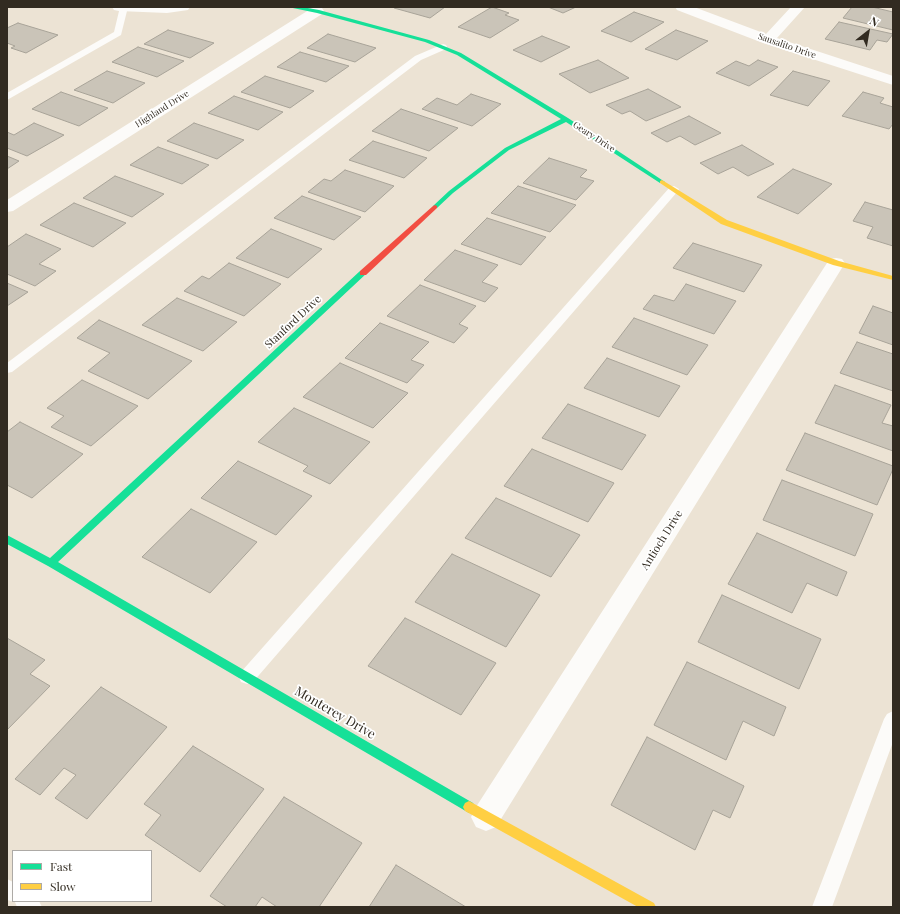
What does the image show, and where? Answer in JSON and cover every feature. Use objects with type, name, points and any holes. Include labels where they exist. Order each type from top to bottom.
[{"type":"street","points":[[119,7],[167,9],[183,7]]},
{"type":"street","name":"Geary Drive","points":[[291,7],[317,11],[427,41],[459,54],[566,119],[724,222],[836,263],[893,278]]},
{"type":"street","name":"Sausalito Drive","points":[[682,7],[768,40],[893,81]]},
{"type":"street","points":[[768,40],[798,7]]},
{"type":"street","name":"Highland Drive","points":[[7,207],[317,11]]},
{"type":"street","name":"Stanford Drive","points":[[52,563],[451,192],[506,149],[566,119]]},
{"type":"street","name":"Antioch Drive","points":[[486,817],[836,263]]},
{"type":"street","name":"Monterey Drive","points":[[7,539],[52,563],[486,817],[650,907]]},
{"type":"lane","points":[[7,97],[118,33],[124,8]]},
{"type":"lane","points":[[7,369],[418,58],[443,47]]},
{"type":"lane","points":[[248,677],[674,189]]},
{"type":"lane","points":[[822,907],[893,719]]},
{"type":"building","points":[[445,7],[430,18],[394,8]]},
{"type":"building","points":[[492,7],[509,13],[505,15],[519,20],[490,38],[458,27]]},
{"type":"building","points":[[548,7],[576,7],[563,13]]},
{"type":"building","points":[[852,7],[872,7],[893,12],[893,30],[843,18]]},
{"type":"building","points":[[634,12],[664,22],[631,42],[601,31]]},
{"type":"building","points":[[839,22],[893,34],[887,42],[877,40],[870,50],[825,39]]},
{"type":"building","points":[[18,23],[58,35],[26,53],[11,48],[15,46],[7,43],[7,28]]},
{"type":"building","points":[[168,30],[214,43],[190,58],[144,44]]},
{"type":"building","points":[[676,30],[708,41],[677,60],[645,49]]},
{"type":"building","points":[[328,34],[376,48],[355,62],[307,48]]},
{"type":"building","points":[[542,36],[570,47],[541,62],[513,50]]},
{"type":"building","points":[[138,47],[184,61],[157,77],[112,62]]},
{"type":"building","points":[[300,52],[349,66],[326,82],[277,67]]},
{"type":"building","points":[[598,60],[629,78],[590,93],[559,74]]},
{"type":"building","points":[[758,60],[778,67],[749,86],[716,73],[736,61],[749,66]]},
{"type":"building","points":[[107,71],[145,83],[113,103],[74,90]]},
{"type":"building","points":[[793,71],[830,81],[808,106],[770,95]]},
{"type":"building","points":[[265,76],[314,91],[290,108],[241,92]]},
{"type":"building","points":[[648,89],[681,107],[646,121],[630,111],[622,114],[606,105]]},
{"type":"building","points":[[61,92],[108,108],[79,126],[32,109]]},
{"type":"building","points":[[863,92],[884,98],[880,103],[893,107],[893,124],[889,129],[842,116]]},
{"type":"building","points":[[471,94],[501,104],[472,126],[422,109],[437,98],[457,105]]},
{"type":"building","points":[[234,96],[283,112],[258,130],[208,113]]},
{"type":"building","points":[[401,109],[458,128],[429,151],[372,131]]},
{"type":"building","points":[[689,116],[721,133],[695,145],[680,136],[667,142],[651,133]]},
{"type":"building","points":[[34,123],[64,135],[27,156],[7,148],[7,132],[14,135]]},
{"type":"building","points":[[194,123],[244,140],[217,159],[167,141]]},
{"type":"building","points":[[373,141],[427,158],[404,178],[349,160]]},
{"type":"building","points":[[742,145],[774,164],[748,176],[733,167],[718,174],[700,163]]},
{"type":"building","points":[[158,147],[209,165],[182,184],[130,165]]},
{"type":"building","points":[[7,156],[19,161],[7,169]]},
{"type":"building","points":[[549,158],[587,170],[580,177],[594,181],[576,200],[523,183]]},
{"type":"building","points":[[793,169],[832,184],[798,214],[757,197]]},
{"type":"building","points":[[345,170],[394,186],[365,212],[308,192],[324,179],[331,181]]},
{"type":"building","points":[[115,176],[164,194],[132,217],[83,198]]},
{"type":"building","points":[[518,186],[576,205],[550,232],[491,213]]},
{"type":"building","points":[[302,196],[361,217],[334,240],[274,218]]},
{"type":"building","points":[[865,202],[893,210],[893,246],[867,238],[873,227],[853,221]]},
{"type":"building","points":[[74,203],[126,223],[93,247],[40,225]]},
{"type":"building","points":[[487,218],[546,237],[521,265],[461,244]]},
{"type":"building","points":[[271,229],[322,249],[288,278],[236,258]]},
{"type":"building","points":[[26,234],[61,249],[39,264],[56,271],[35,286],[7,274],[7,247]]},
{"type":"building","points":[[693,243],[762,265],[744,292],[673,268]]},
{"type":"building","points":[[455,250],[498,265],[482,282],[498,288],[485,302],[424,280]]},
{"type":"building","points":[[229,263],[281,284],[244,316],[184,291],[202,276],[209,279]]},
{"type":"building","points":[[7,283],[28,292],[7,306]]},
{"type":"building","points":[[686,284],[736,301],[714,334],[643,309],[654,295],[674,301]]},
{"type":"building","points":[[420,285],[476,306],[459,324],[468,328],[454,343],[387,316]]},
{"type":"building","points":[[177,298],[237,322],[203,351],[142,325]]},
{"type":"building","points":[[873,306],[893,313],[893,345],[859,333]]},
{"type":"building","points":[[634,318],[708,345],[687,375],[612,347]]},
{"type":"building","points":[[99,320],[192,361],[148,399],[88,371],[110,353],[77,338]]},
{"type":"building","points":[[380,323],[429,342],[411,360],[424,365],[407,383],[345,358]]},
{"type":"building","points":[[857,342],[893,354],[893,391],[840,373]]},
{"type":"building","points":[[607,358],[680,386],[659,417],[584,388]]},
{"type":"building","points":[[340,363],[408,393],[373,428],[303,397]]},
{"type":"building","points":[[82,380],[138,406],[91,446],[51,427],[64,416],[47,408]]},
{"type":"building","points":[[835,385],[891,405],[882,423],[893,426],[893,451],[815,423]]},
{"type":"building","points":[[568,404],[646,435],[622,470],[542,438]]},
{"type":"building","points":[[294,408],[370,442],[330,484],[303,471],[308,466],[258,442]]},
{"type":"building","points":[[20,422],[83,454],[32,498],[7,485],[7,432]]},
{"type":"building","points":[[805,433],[893,466],[877,505],[786,470]]},
{"type":"building","points":[[532,449],[614,483],[588,522],[504,486]]},
{"type":"building","points":[[238,461],[312,496],[276,535],[201,498]]},
{"type":"building","points":[[782,480],[873,514],[855,556],[763,520]]},
{"type":"building","points":[[496,498],[580,535],[551,577],[465,538]]},
{"type":"building","points":[[191,509],[257,542],[210,593],[142,557]]},
{"type":"building","points":[[757,533],[847,572],[837,596],[807,583],[792,613],[728,584]]},
{"type":"building","points":[[452,554],[540,595],[506,647],[415,602]]},
{"type":"building","points":[[722,595],[821,639],[799,689],[698,642]]},
{"type":"building","points":[[405,618],[496,663],[461,715],[368,666]]},
{"type":"building","points":[[7,638],[45,660],[30,674],[50,686],[7,730]]},
{"type":"building","points":[[687,662],[786,707],[774,736],[743,721],[726,760],[654,725]]},
{"type":"building","points":[[101,687],[167,727],[87,819],[55,798],[76,775],[64,768],[40,795],[15,779]]},
{"type":"building","points":[[647,737],[744,786],[730,818],[713,810],[695,850],[611,805]]},
{"type":"building","points":[[193,746],[264,789],[200,872],[145,835],[161,815],[144,804]]},
{"type":"building","points":[[284,797],[362,843],[319,907],[277,907],[262,897],[255,907],[227,907],[210,896]]},
{"type":"building","points":[[396,865],[466,907],[369,907]]},
{"type":"traffic: fast","points":[[291,7],[317,11],[427,41],[459,54],[566,119],[662,182]]},
{"type":"traffic: fast","points":[[435,207],[451,192],[507,149],[566,119]]},
{"type":"traffic: fast","points":[[51,563],[363,273]]},
{"type":"traffic: fast","points":[[7,539],[51,563],[469,807]]},
{"type":"traffic: slow","points":[[662,182],[724,222],[836,263],[893,278]]},
{"type":"traffic: slow","points":[[469,807],[650,907]]},
{"type":"traffic: jam","points":[[363,273],[435,207]]}]
